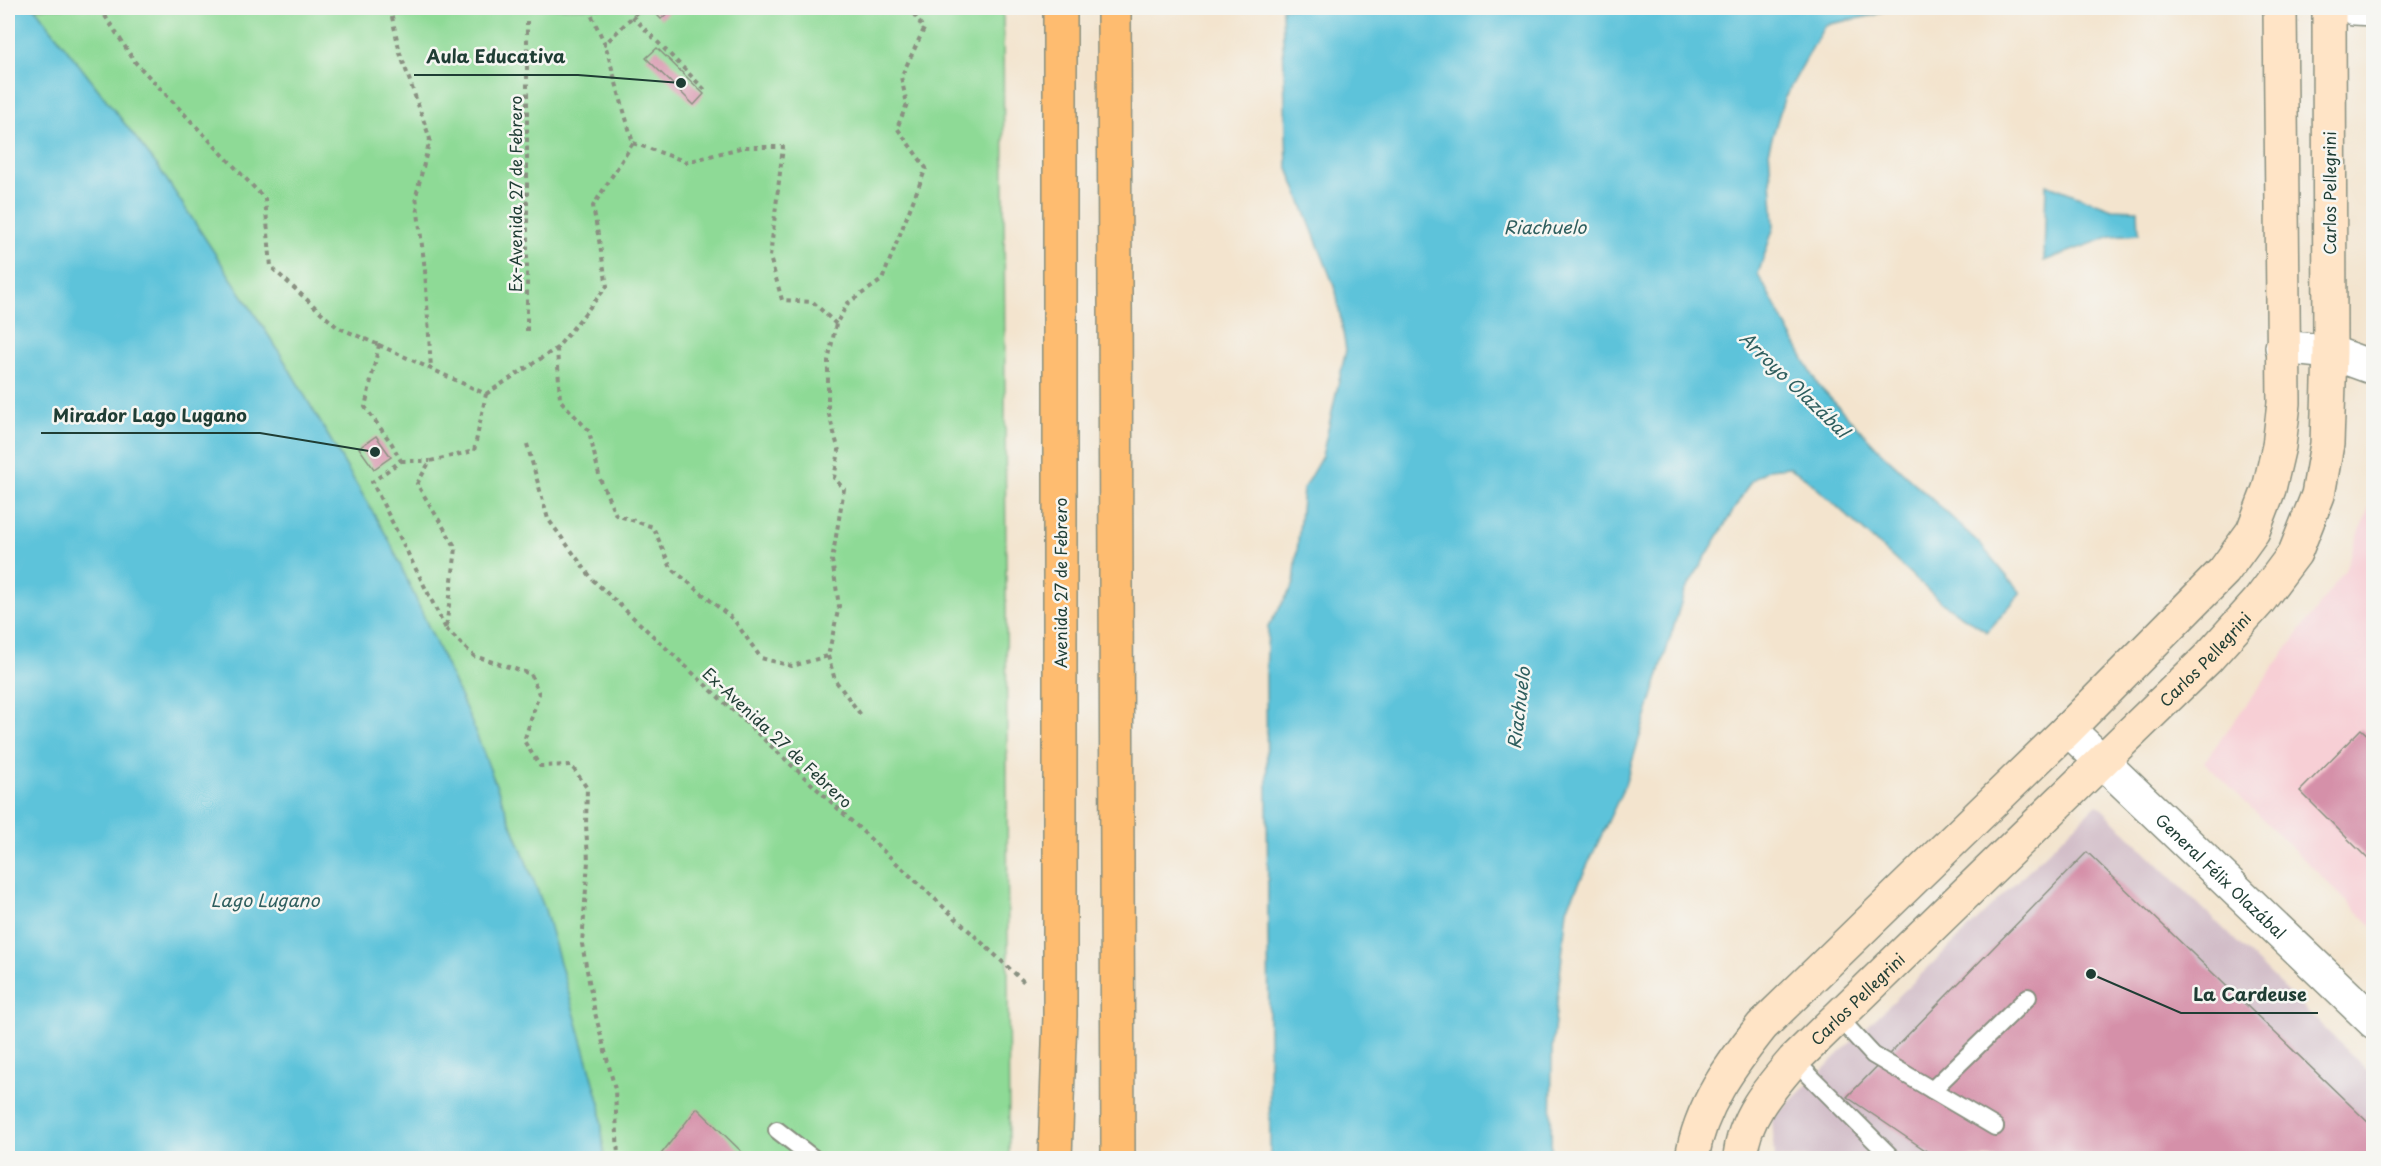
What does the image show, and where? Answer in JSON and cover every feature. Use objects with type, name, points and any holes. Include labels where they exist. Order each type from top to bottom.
[{"type":"main road","name":"Avenida 27 de Febrero","points":[[1055,1158],[1060,1016],[1060,8]]},
{"type":"main road","points":[[1114,8],[1118,1158]]},
{"type":"main road","points":[[1692,1158],[1708,1105],[1734,1061],[1762,1026],[2068,729],[2224,571],[2253,531],[2269,489],[2284,403],[2280,8]]},
{"type":"main road","name":"Carlos Pellegrini","points":[[1740,1158],[1749,1121],[1766,1093],[1794,1060],[2207,659],[2259,601],[2295,553],[2318,495],[2327,444],[2330,352],[2329,8]]},
{"type":"street","points":[[2354,8],[2373,9]]},
{"type":"street","points":[[2282,347],[2330,352],[2373,368]]},
{"type":"street","name":"General Félix Olazábal","points":[[2068,729],[2373,1022]]},
{"type":"lane","points":[[1932,1090],[2028,997]]},
{"type":"lane","points":[[1838,1017],[1873,1055],[1995,1127]]},
{"type":"lane","points":[[1794,1060],[1892,1158]]},
{"type":"lane","points":[[777,1130],[813,1158]]},
{"type":"path","points":[[100,8],[135,62],[265,199],[271,267],[337,327],[486,394]]},
{"type":"path","points":[[390,8],[400,53],[430,139],[416,196],[425,270],[431,369]]},
{"type":"path","points":[[588,8],[605,44],[633,143],[593,206],[607,286],[557,348],[486,394],[474,451],[430,461],[401,461],[372,482],[446,629],[474,656],[531,674],[539,694],[524,741],[540,766],[571,765],[587,788],[588,861],[582,944],[595,1013],[615,1089],[618,1158]]},
{"type":"path","points":[[605,44],[641,8]]},
{"type":"path","points":[[861,715],[835,680],[828,656],[839,606],[832,560],[844,489],[834,478],[839,451],[828,411],[828,361],[836,324],[848,303],[882,280],[926,168],[897,128],[907,104],[901,77],[924,28],[913,13],[900,8]]},
{"type":"path","points":[[632,16],[706,91]]},
{"type":"path","name":"Ex-Avenida 27 de Febrero","points":[[527,21],[527,331]]},
{"type":"path","points":[[633,143],[687,162],[744,147],[783,147],[770,257],[782,300],[813,302],[836,324]]},
{"type":"path","points":[[379,345],[365,407],[392,444],[401,461]]},
{"type":"path","points":[[557,348],[560,400],[589,431],[600,478],[616,515],[653,527],[671,568],[734,620],[761,658],[792,666],[828,656]]},
{"type":"path","name":"Ex-Avenida 27 de Febrero","points":[[527,444],[548,519],[593,580],[1060,1016]]},
{"type":"path","points":[[430,461],[417,484],[456,548],[446,629]]},
{"type":"shaded area","points":[[2373,496],[2373,927],[2204,762],[2345,570]]},
{"type":"shaded area","points":[[2097,804],[2373,1076],[2373,1158],[1775,1158],[1772,1119]]},
{"type":"green space","points":[[35,8],[1003,8],[1009,1158],[604,1158],[600,1104],[545,910],[469,716],[389,540],[278,350],[159,168]]},
{"type":"water","name":"Lago Lugano","points":[[8,8],[35,8],[159,168],[278,350],[389,540],[469,716],[545,910],[600,1104],[604,1158],[8,1158]]},
{"type":"water","name":"Riachuelo","points":[[1282,8],[1888,8],[1875,15],[1825,25],[1784,99],[1769,148],[1774,227],[1758,274],[1818,385],[1879,450],[1979,543],[2021,593],[1987,632],[1942,603],[1806,478],[1789,467],[1769,469],[1751,481],[1684,593],[1625,785],[1567,909],[1552,1050],[1551,1158],[1270,1158],[1266,675],[1268,627],[1294,584],[1303,489],[1322,456],[1346,350],[1336,291],[1287,166]]},
{"type":"water","points":[[2046,184],[2112,209],[2138,210],[2139,234],[2112,236],[2044,261]]},
{"type":"building","points":[[654,8],[673,8],[661,19],[652,10]]},
{"type":"building","points":[[657,48],[704,94],[694,105],[646,58]]},
{"type":"building","points":[[376,436],[391,457],[374,469],[359,448]]},
{"type":"building","points":[[2361,729],[2374,741],[2374,865],[2300,791]]},
{"type":"building","points":[[2087,852],[2374,1128],[2374,1158],[1937,1158],[1847,1097]]},
{"type":"building","points":[[697,1108],[745,1155],[742,1158],[658,1158]]},
{"type":"place","name":"Aula Educativa","points":[[681,83]]},
{"type":"place","name":"Mirador Lago Lugano","points":[[375,452]]},
{"type":"place","name":"La Cardeuse","points":[[2091,974]]},
{"type":"water label","name":"Arroyo Olazábal","points":[[1795,384]]}]
